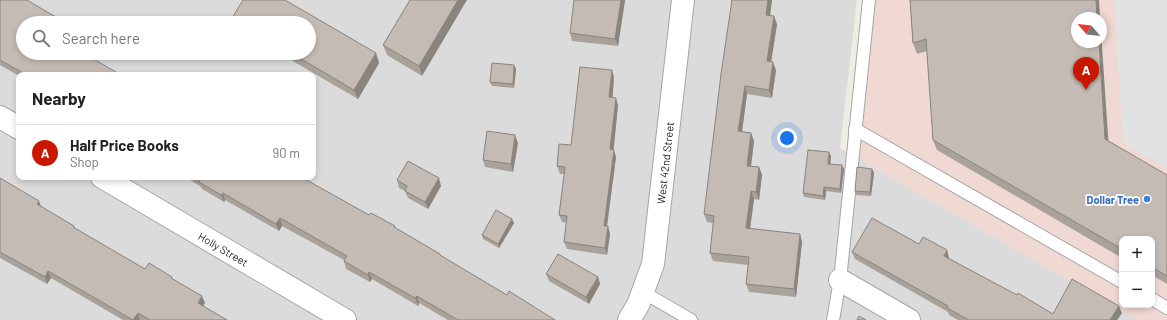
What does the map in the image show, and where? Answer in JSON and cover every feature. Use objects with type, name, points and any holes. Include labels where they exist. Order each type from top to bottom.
[{"type":"street","name":"West 42nd Street","points":[[629,320],[638,305],[653,264],[683,0]]},
{"type":"street","points":[[0,117],[16,126]]},
{"type":"street","name":"Holly Street","points":[[107,180],[345,320]]},
{"type":"street","points":[[840,280],[909,320]]},
{"type":"lane","points":[[833,320],[840,280],[869,0]]},
{"type":"lane","points":[[855,128],[1119,280]]},
{"type":"lane","points":[[643,292],[691,320]]},
{"type":"lane","points":[[1155,301],[1167,308]]},
{"type":"shaded area","points":[[0,0],[857,0],[840,148],[1138,320],[0,320]]},
{"type":"shaded area","points":[[875,0],[1167,0],[1167,320],[1138,320],[857,158]]},
{"type":"shaded area","points":[[1114,0],[1167,0],[1167,169],[1123,142]]},
{"type":"building","points":[[0,0],[27,0],[54,16],[16,16],[16,60],[95,60],[116,72],[22,72],[0,60]]},
{"type":"building","points":[[243,0],[285,0],[312,16],[233,16]]},
{"type":"building","points":[[410,0],[458,0],[419,66],[383,45]]},
{"type":"building","points":[[574,0],[621,0],[615,39],[570,33]]},
{"type":"building","points":[[732,0],[768,0],[766,15],[774,16],[767,61],[773,62],[769,90],[745,86],[738,131],[751,133],[747,166],[759,167],[756,192],[751,191],[746,228],[800,234],[794,289],[746,284],[749,257],[710,253],[714,216],[704,214],[721,74]]},
{"type":"building","points":[[910,0],[1096,0],[1097,12],[1071,12],[1071,48],[1099,48],[1105,139],[1167,175],[1167,276],[1155,269],[1155,236],[1119,236],[1119,247],[933,140],[926,39],[913,43]]},
{"type":"building","points":[[316,18],[376,53],[354,90],[303,60],[316,60]]},
{"type":"building","points":[[492,63],[514,65],[513,84],[490,82]]},
{"type":"building","points":[[580,67],[612,70],[609,97],[616,98],[610,149],[614,150],[604,226],[608,226],[605,248],[564,242],[567,216],[559,215],[565,167],[557,166],[559,144],[571,145]]},
{"type":"building","points":[[487,131],[515,135],[511,164],[483,160]]},
{"type":"building","points":[[808,150],[829,152],[828,164],[842,165],[840,189],[824,187],[823,196],[803,193]]},
{"type":"building","points":[[408,161],[439,178],[425,202],[405,191],[407,186],[397,180]]},
{"type":"building","points":[[857,167],[872,169],[870,192],[855,191]]},
{"type":"building","points":[[0,178],[39,201],[37,204],[74,226],[73,227],[145,269],[149,263],[172,277],[171,278],[202,296],[198,303],[227,320],[150,320],[138,313],[133,320],[48,271],[45,277],[0,252]]},
{"type":"building","points":[[200,180],[307,180],[369,215],[371,213],[395,226],[394,227],[507,295],[509,291],[555,320],[458,320],[417,296],[415,298],[369,272],[368,275],[344,261],[347,256],[280,218],[276,224],[223,193],[221,195],[199,182]]},
{"type":"building","points":[[496,210],[512,219],[498,244],[482,235]]},
{"type":"building","points":[[872,218],[919,244],[923,237],[947,250],[944,256],[1017,295],[1018,293],[1053,314],[1072,279],[1119,306],[1110,320],[969,320],[947,308],[948,306],[852,252]]},
{"type":"building","points":[[558,254],[598,277],[586,297],[546,274]]},
{"type":"building","points":[[859,316],[866,320],[857,320]]},
{"type":"place","name":"Half Price Books","points":[[1086,90]]},
{"type":"place","name":"Dollar Tree","points":[[1147,199]]}]
